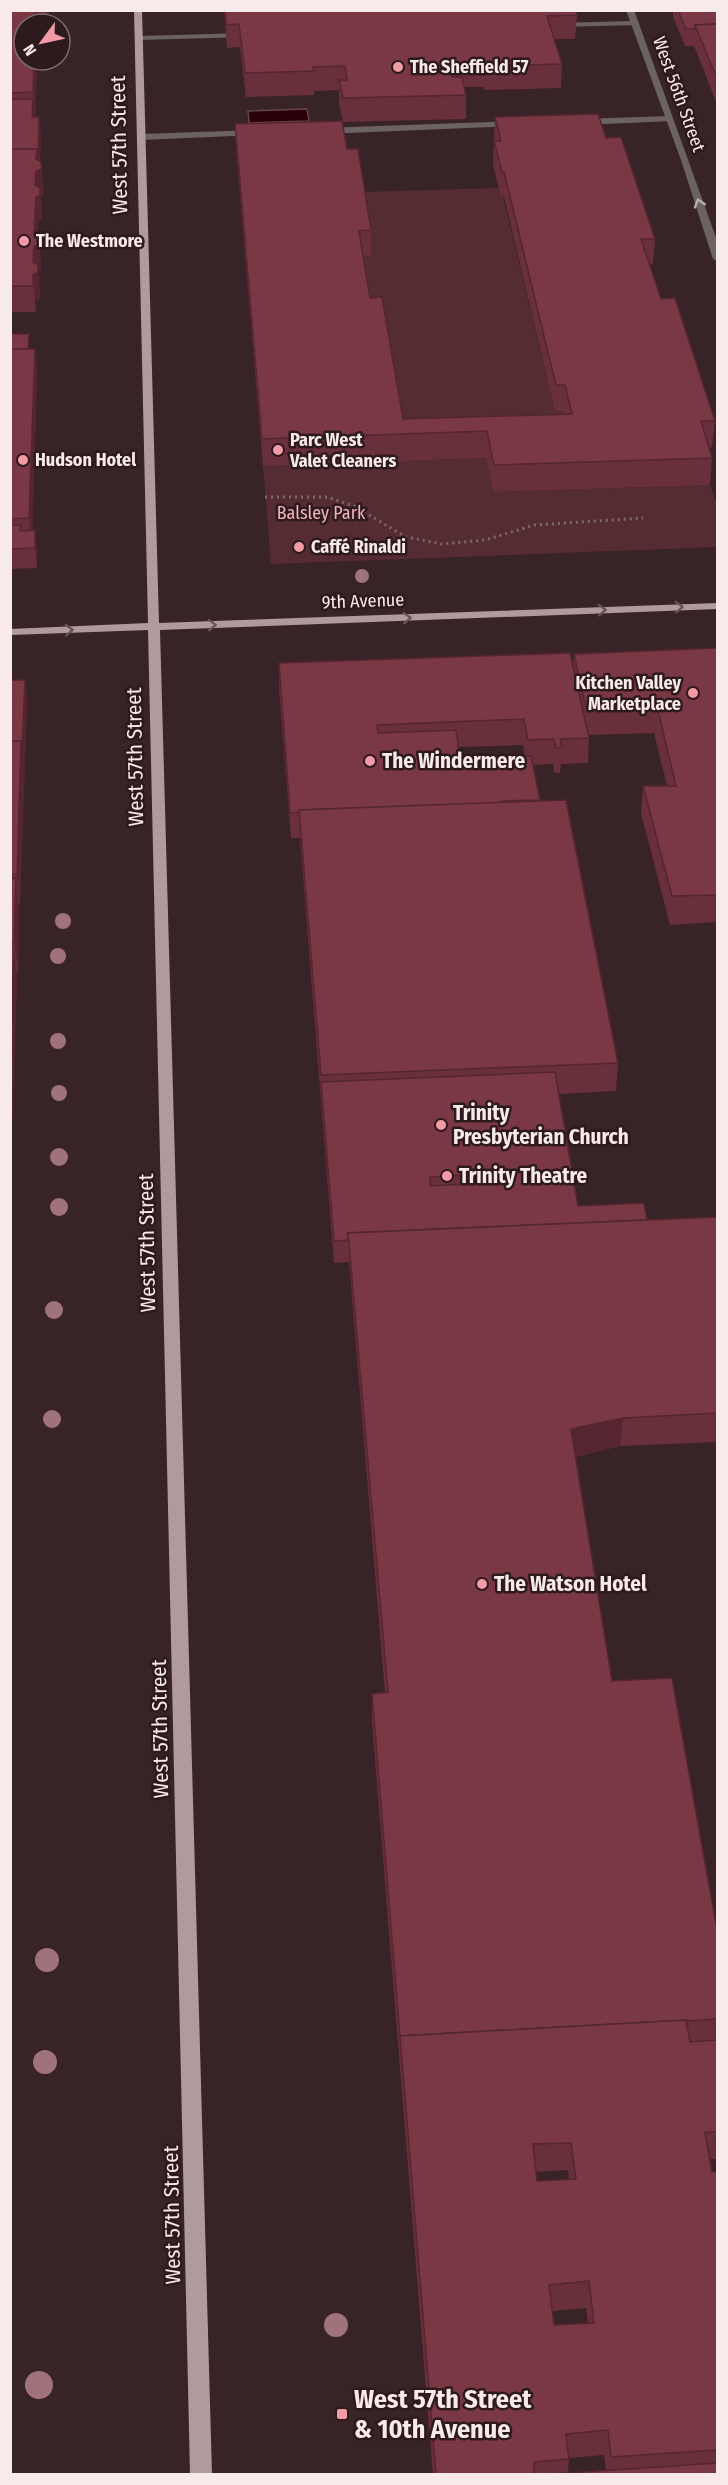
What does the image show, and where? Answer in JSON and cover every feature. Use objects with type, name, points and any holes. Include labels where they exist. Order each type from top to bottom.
[{"type":"main road","name":"West 57th Street","points":[[138,10],[201,2475]]},
{"type":"main road","name":"9th Avenue","points":[[10,632],[717,606]]},
{"type":"street","name":"West 56th Street","points":[[630,10],[717,259]]},
{"type":"street","points":[[547,25],[634,23]]},
{"type":"street","points":[[139,38],[250,35]]},
{"type":"street","points":[[567,122],[669,119]]},
{"type":"street","points":[[320,131],[532,124]]},
{"type":"street","points":[[141,137],[261,133]]},
{"type":"path","points":[[265,496],[327,496],[354,506],[406,537],[442,543],[485,540],[535,525],[643,518]]},
{"type":"green space","points":[[499,188],[555,411],[563,411],[570,440],[402,446],[370,324],[359,256],[371,255],[361,192]]},
{"type":"green space","name":"Balsley Park","points":[[486,458],[493,492],[710,485],[717,505],[717,547],[271,564],[263,466]]},
{"type":"shaded area","points":[[307,109],[309,121],[249,123],[248,111]]},
{"type":"building","points":[[10,10],[36,10],[36,12],[12,12],[12,72],[34,72],[33,92],[10,93]]},
{"type":"building","name":"The Sheffield 57","points":[[225,10],[575,10],[577,15],[547,16],[562,64],[484,66],[483,63],[449,64],[452,77],[462,77],[466,95],[343,98],[339,80],[347,80],[345,66],[313,67],[314,71],[245,73],[239,24],[226,25]]},
{"type":"building","points":[[678,10],[717,10],[717,24],[695,25],[695,29],[686,29]]},
{"type":"building","points":[[717,24],[717,78],[695,25]]},
{"type":"building","points":[[10,99],[33,99],[32,117],[39,117],[38,156],[37,149],[10,149]]},
{"type":"building","points":[[598,114],[606,138],[621,137],[655,239],[641,239],[661,299],[675,298],[715,421],[701,421],[712,458],[494,465],[487,431],[262,439],[235,124],[342,121],[347,149],[358,149],[371,230],[359,231],[370,298],[382,297],[403,419],[572,414],[565,385],[556,385],[504,172],[502,172],[494,141],[501,141],[495,117]]},
{"type":"building","name":"The Westmore","points":[[10,149],[37,149],[36,159],[41,162],[42,169],[36,171],[35,185],[40,188],[40,195],[36,197],[34,233],[39,236],[39,243],[34,247],[33,262],[38,265],[38,272],[33,275],[33,286],[10,286]]},
{"type":"building","points":[[10,334],[29,334],[28,349],[10,349]]},
{"type":"building","name":"Hudson Hotel","points":[[10,349],[35,349],[29,518],[10,519]]},
{"type":"building","points":[[10,525],[21,525],[20,531],[35,530],[35,548],[10,549]]},
{"type":"building","points":[[717,648],[717,895],[672,896],[643,786],[676,786],[657,706],[586,708],[574,654]]},
{"type":"building","name":"The Windermere","points":[[570,653],[589,738],[560,739],[562,747],[556,748],[554,739],[528,740],[524,719],[377,725],[378,733],[456,730],[460,759],[531,756],[540,800],[299,810],[299,812],[290,813],[279,663]]},
{"type":"building","points":[[10,680],[25,680],[22,749],[21,741],[10,741]]},
{"type":"building","points":[[10,741],[21,741],[17,874],[10,874]]},
{"type":"building","points":[[566,800],[618,1063],[321,1075],[299,810]]},
{"type":"building","points":[[16,878],[14,942],[10,942],[10,879]]},
{"type":"building","points":[[10,950],[14,950],[10,1041]]},
{"type":"building","points":[[555,1072],[578,1206],[644,1203],[647,1220],[348,1233],[348,1240],[334,1241],[321,1082]],"holes":[[[482,1174],[483,1183],[430,1186],[430,1177]]]},
{"type":"building","points":[[717,1217],[717,1413],[623,1418],[571,1429],[612,1681],[672,1678],[717,1930],[717,2019],[400,2037],[372,1694],[388,1692],[348,1233]]},
{"type":"building","points":[[686,2020],[690,2042],[717,2040],[717,2132],[705,2132],[712,2172],[717,2172],[717,2450],[611,2457],[608,2430],[566,2434],[569,2459],[534,2462],[534,2475],[436,2475],[400,2036]],"holes":[[[571,2143],[576,2179],[537,2181],[533,2144]],[[589,2281],[594,2323],[554,2325],[549,2285]]]},
{"type":"building","points":[[717,2463],[717,2475],[539,2475]]},
{"type":"place","name":"The Sheffield 57","points":[[398,67]]},
{"type":"place","name":"The Westmore","points":[[24,241]]},
{"type":"place","name":"Parc West Valet Cleaners","points":[[278,450]]},
{"type":"place","name":"Hudson Hotel","points":[[23,460]]},
{"type":"place","name":"Caffé Rinaldi","points":[[299,547]]},
{"type":"place","name":"Kitchen Valley Marketplace","points":[[693,693]]},
{"type":"place","name":"The Windermere","points":[[370,761]]},
{"type":"place","name":"Trinity Presbyterian Church","points":[[441,1125]]},
{"type":"place","name":"Trinity Theatre","points":[[447,1176]]},
{"type":"place","name":"The Watson Hotel","points":[[482,1584]]},
{"type":"place","name":"West 57th Street & 10th Avenue","points":[[342,2414]]}]
